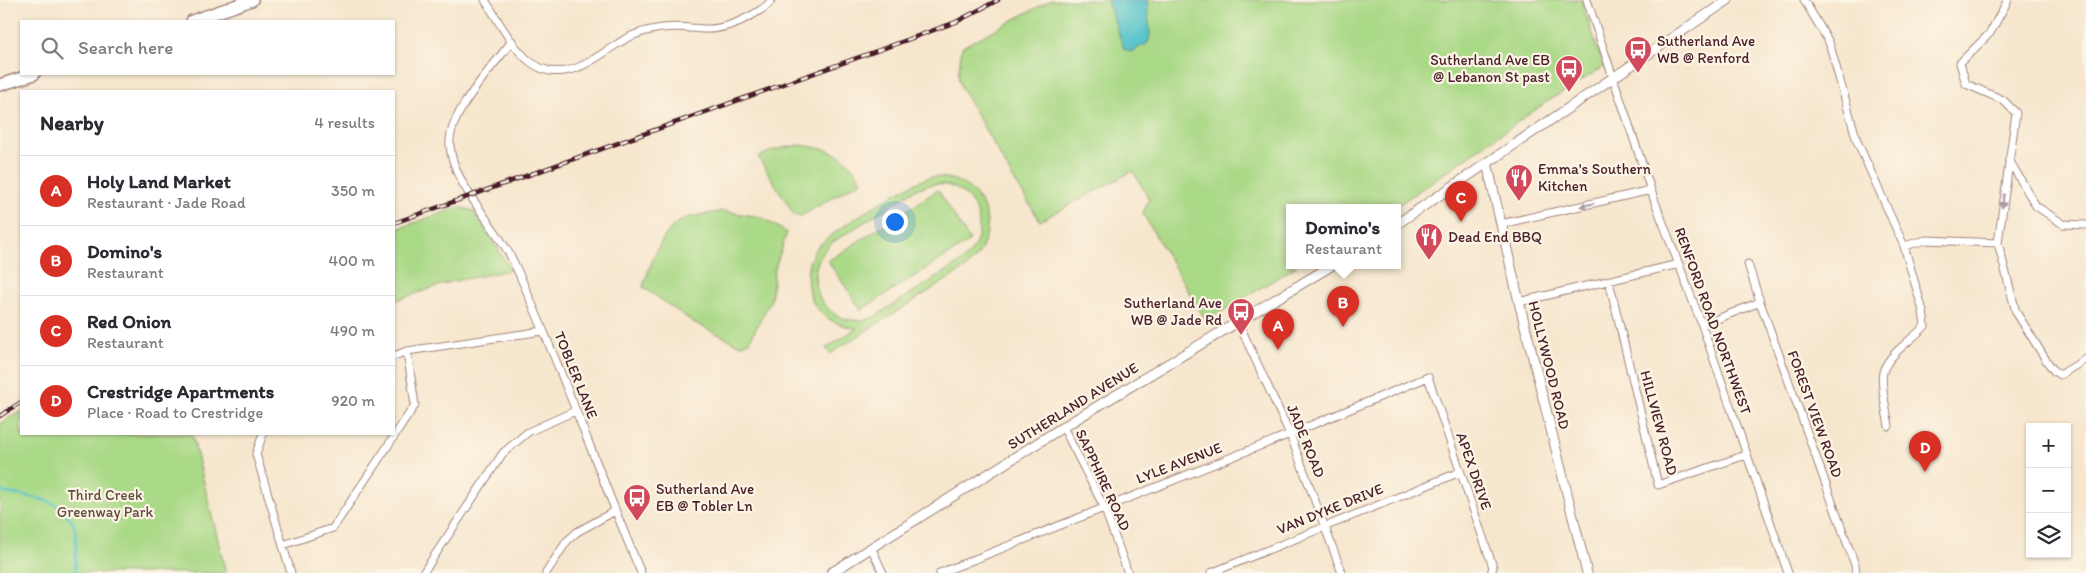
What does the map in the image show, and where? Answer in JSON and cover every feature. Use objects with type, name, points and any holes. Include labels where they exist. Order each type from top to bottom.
[{"type":"main road","points":[[195,20],[252,0]]},
{"type":"main road","points":[[0,85],[31,75]]},
{"type":"street","points":[[485,0],[521,54],[533,65],[549,71],[565,71],[585,65],[621,41],[661,28],[684,26],[705,30],[727,26],[747,18],[769,5],[771,0]]},
{"type":"street","name":"RENFORD ROAD NORTHWEST","points":[[1587,0],[1651,190],[1702,325],[1788,573]]},
{"type":"street","points":[[1401,221],[1728,0]]},
{"type":"street","points":[[1804,0],[1829,42],[1857,141],[1904,246],[1923,311],[1925,326],[1894,354],[1883,372],[1884,397],[1889,426]]},
{"type":"street","points":[[2008,0],[1990,33],[1960,63],[1966,84],[2003,100],[2016,113],[1998,243],[2016,312],[2054,371],[2060,375],[2086,359]]},
{"type":"street","name":"TOBLER LANE","points":[[512,41],[456,115],[450,132],[452,158],[471,195],[514,262],[641,573]]},
{"type":"street","points":[[2008,160],[2036,206],[2063,224],[2086,225]]},
{"type":"street","name":"HOLLYWOOD ROAD","points":[[1487,163],[1519,302],[1587,573]]},
{"type":"street","points":[[1501,224],[1651,190]]},
{"type":"street","points":[[1904,246],[1926,240],[1998,243]]},
{"type":"street","points":[[1519,302],[1679,264]]},
{"type":"street","name":"FOREST VIEW ROAD","points":[[1748,264],[1855,565],[1856,573]]},
{"type":"street","name":"SUTHERLAND AVENUE","points":[[831,573],[1063,427],[1326,269]]},
{"type":"street","name":"HILLVIEW ROAD","points":[[1609,281],[1658,485],[1746,455]]},
{"type":"street","points":[[1702,325],[1760,302]]},
{"type":"street","name":"JADE ROAD","points":[[1238,322],[1290,434],[1342,573]]},
{"type":"street","points":[[395,356],[407,351],[542,331]]},
{"type":"street","points":[[395,434],[414,405],[407,351]]},
{"type":"street","name":"LYLE AVENUE","points":[[940,573],[1428,377]]},
{"type":"street","name":"APEX DRIVE","points":[[1428,377],[1493,567],[1491,573]]},
{"type":"street","points":[[423,573],[503,453],[528,432],[575,411]]},
{"type":"street","name":"SAPPHIRE ROAD","points":[[1063,427],[1104,507],[1128,573]]},
{"type":"street","points":[[263,435],[256,454],[291,573]]},
{"type":"street","points":[[283,545],[333,528],[394,435]]},
{"type":"street","name":"VAN DYKE DRIVE","points":[[1211,573],[1460,472]]},
{"type":"street","points":[[546,573],[567,541],[577,532],[615,511]]},
{"type":"street","points":[[871,547],[883,573]]},
{"type":"green space","points":[[1051,0],[1581,0],[1604,67],[1548,101],[1400,204],[1286,204],[1286,269],[1292,269],[1206,321],[1143,214],[1149,199],[1133,171],[1040,221],[1011,175],[961,87],[958,77],[962,47]]},
{"type":"green space","points":[[799,145],[820,148],[843,158],[856,171],[862,181],[801,216],[795,216],[758,157],[774,150]]},
{"type":"green space","points":[[931,177],[950,179],[965,185],[977,196],[984,210],[987,225],[985,240],[977,255],[964,269],[830,354],[826,348],[857,328],[832,321],[821,313],[813,302],[807,283],[807,276],[809,263],[815,250],[822,242],[851,221],[888,198]],"holes":[[[934,184],[949,186],[962,192],[971,202],[977,214],[979,227],[977,240],[970,253],[959,263],[872,318],[855,320],[840,317],[828,309],[820,297],[816,284],[816,269],[822,255],[833,242],[918,188]]]},
{"type":"green space","points":[[938,190],[970,241],[861,310],[828,261]]},
{"type":"green space","points":[[459,207],[474,211],[511,270],[450,282],[395,301],[395,230]]},
{"type":"green space","points":[[722,211],[761,217],[787,233],[774,271],[771,300],[749,342],[740,345],[693,322],[643,287],[663,239],[676,223],[684,219]]},
{"type":"green space","name":"Third Creek Greenway Park","points":[[20,412],[20,435],[192,435],[226,573],[0,573],[0,424]]},
{"type":"water","points":[[1107,0],[1147,0],[1150,35],[1148,43],[1131,52],[1124,49]]},
{"type":"waterway","points":[[0,490],[5,493],[47,501],[64,511],[71,519],[76,535],[75,573]]},
{"type":"railway","points":[[395,223],[956,22],[998,0]]},
{"type":"railway","points":[[0,416],[20,403]]},
{"type":"place","name":"Sutherland Ave WB @ Renford","points":[[1638,74]]},
{"type":"place","name":"Sutherland Ave EB @ Lebanon St past","points":[[1569,93]]},
{"type":"place","name":"Emma's Southern Kitchen","points":[[1519,202]]},
{"type":"place","name":"Red Onion","points":[[1461,222]]},
{"type":"place","name":"Dead End BBQ","points":[[1429,261]]},
{"type":"place","name":"Domino's","points":[[1343,327]]},
{"type":"place","name":"Sutherland Ave WB @ Jade Rd","points":[[1241,336]]},
{"type":"place","name":"Holy Land Market","points":[[1278,350]]},
{"type":"place","name":"Crestridge Apartments","points":[[1925,472]]},
{"type":"place","name":"Sutherland Ave EB @ Tobler Ln","points":[[637,522]]}]
